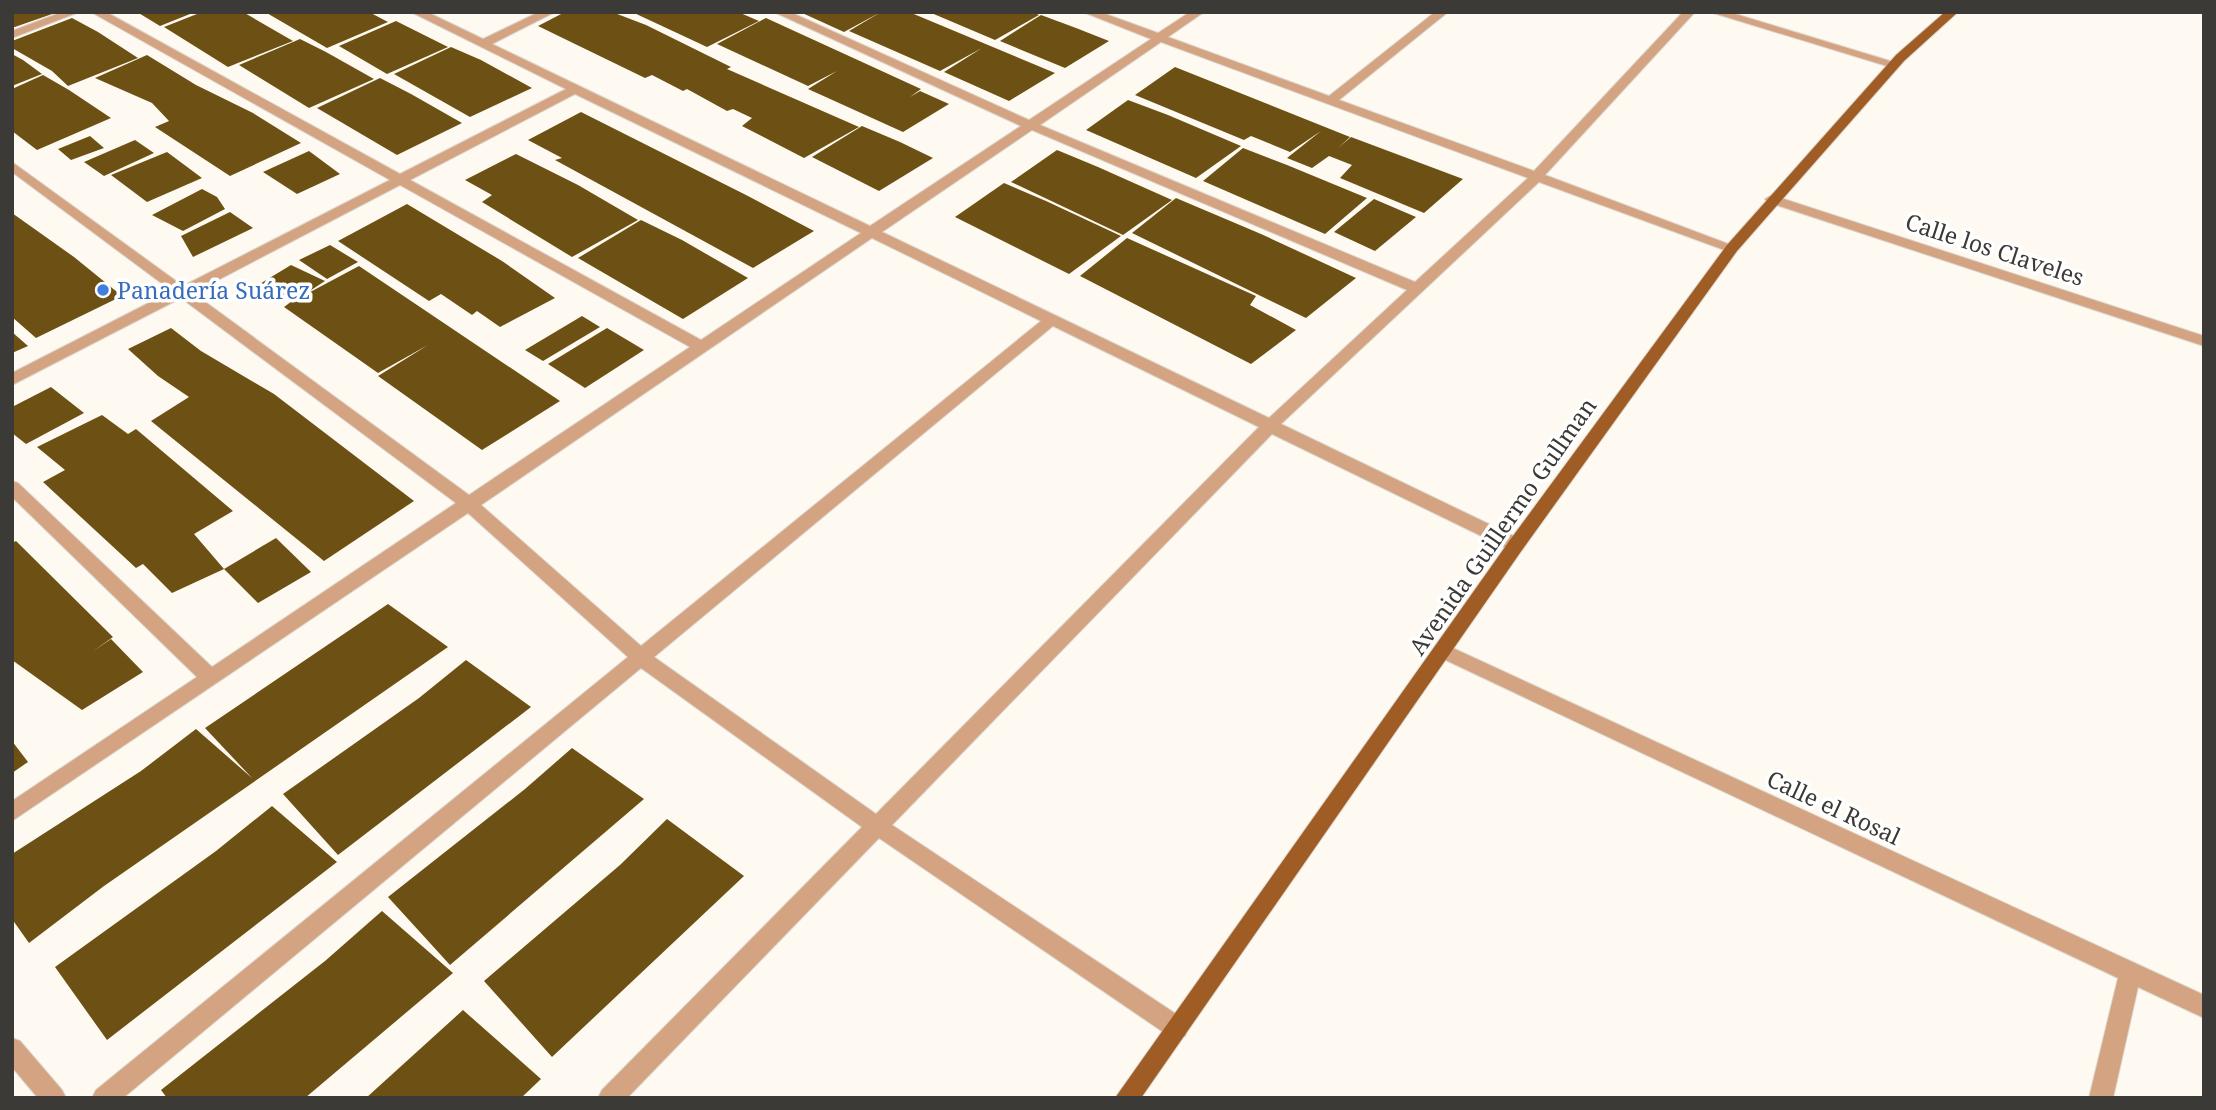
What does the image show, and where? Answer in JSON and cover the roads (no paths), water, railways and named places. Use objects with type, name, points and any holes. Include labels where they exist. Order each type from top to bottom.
[{"type":"main road","name":"Avenida Guillermo Gullman","points":[[1128,1098],[1516,545],[1732,248],[1772,199],[1895,64],[1952,12]]},
{"type":"street","points":[[12,36],[73,12]]},
{"type":"street","points":[[97,12],[702,347]]},
{"type":"street","points":[[416,12],[1516,545]]},
{"type":"street","points":[[483,44],[549,12]]},
{"type":"street","points":[[780,12],[1030,125],[1416,288]]},
{"type":"street","points":[[1089,12],[1732,248]]},
{"type":"street","points":[[12,812],[1198,12]]},
{"type":"street","points":[[1330,101],[1442,12]]},
{"type":"street","points":[[610,1098],[1269,427],[1537,176],[1689,12]]},
{"type":"street","points":[[1716,12],[1895,64]]},
{"type":"street","points":[[12,380],[575,89]]},
{"type":"street","points":[[12,166],[469,504],[639,656],[877,826],[1177,1028]]},
{"type":"street","name":"Calle los Claveles","points":[[1772,199],[2204,341]]},
{"type":"street","points":[[104,1098],[1051,320]]},
{"type":"street","points":[[12,487],[211,678]]},
{"type":"street","name":"Calle el Rosal","points":[[1444,651],[2204,1007]]},
{"type":"street","points":[[2101,1098],[2130,972]]},
{"type":"street","points":[[12,1049],[54,1098]]},
{"type":"place","name":"Panadería Suárez","points":[[103,290]]}]
